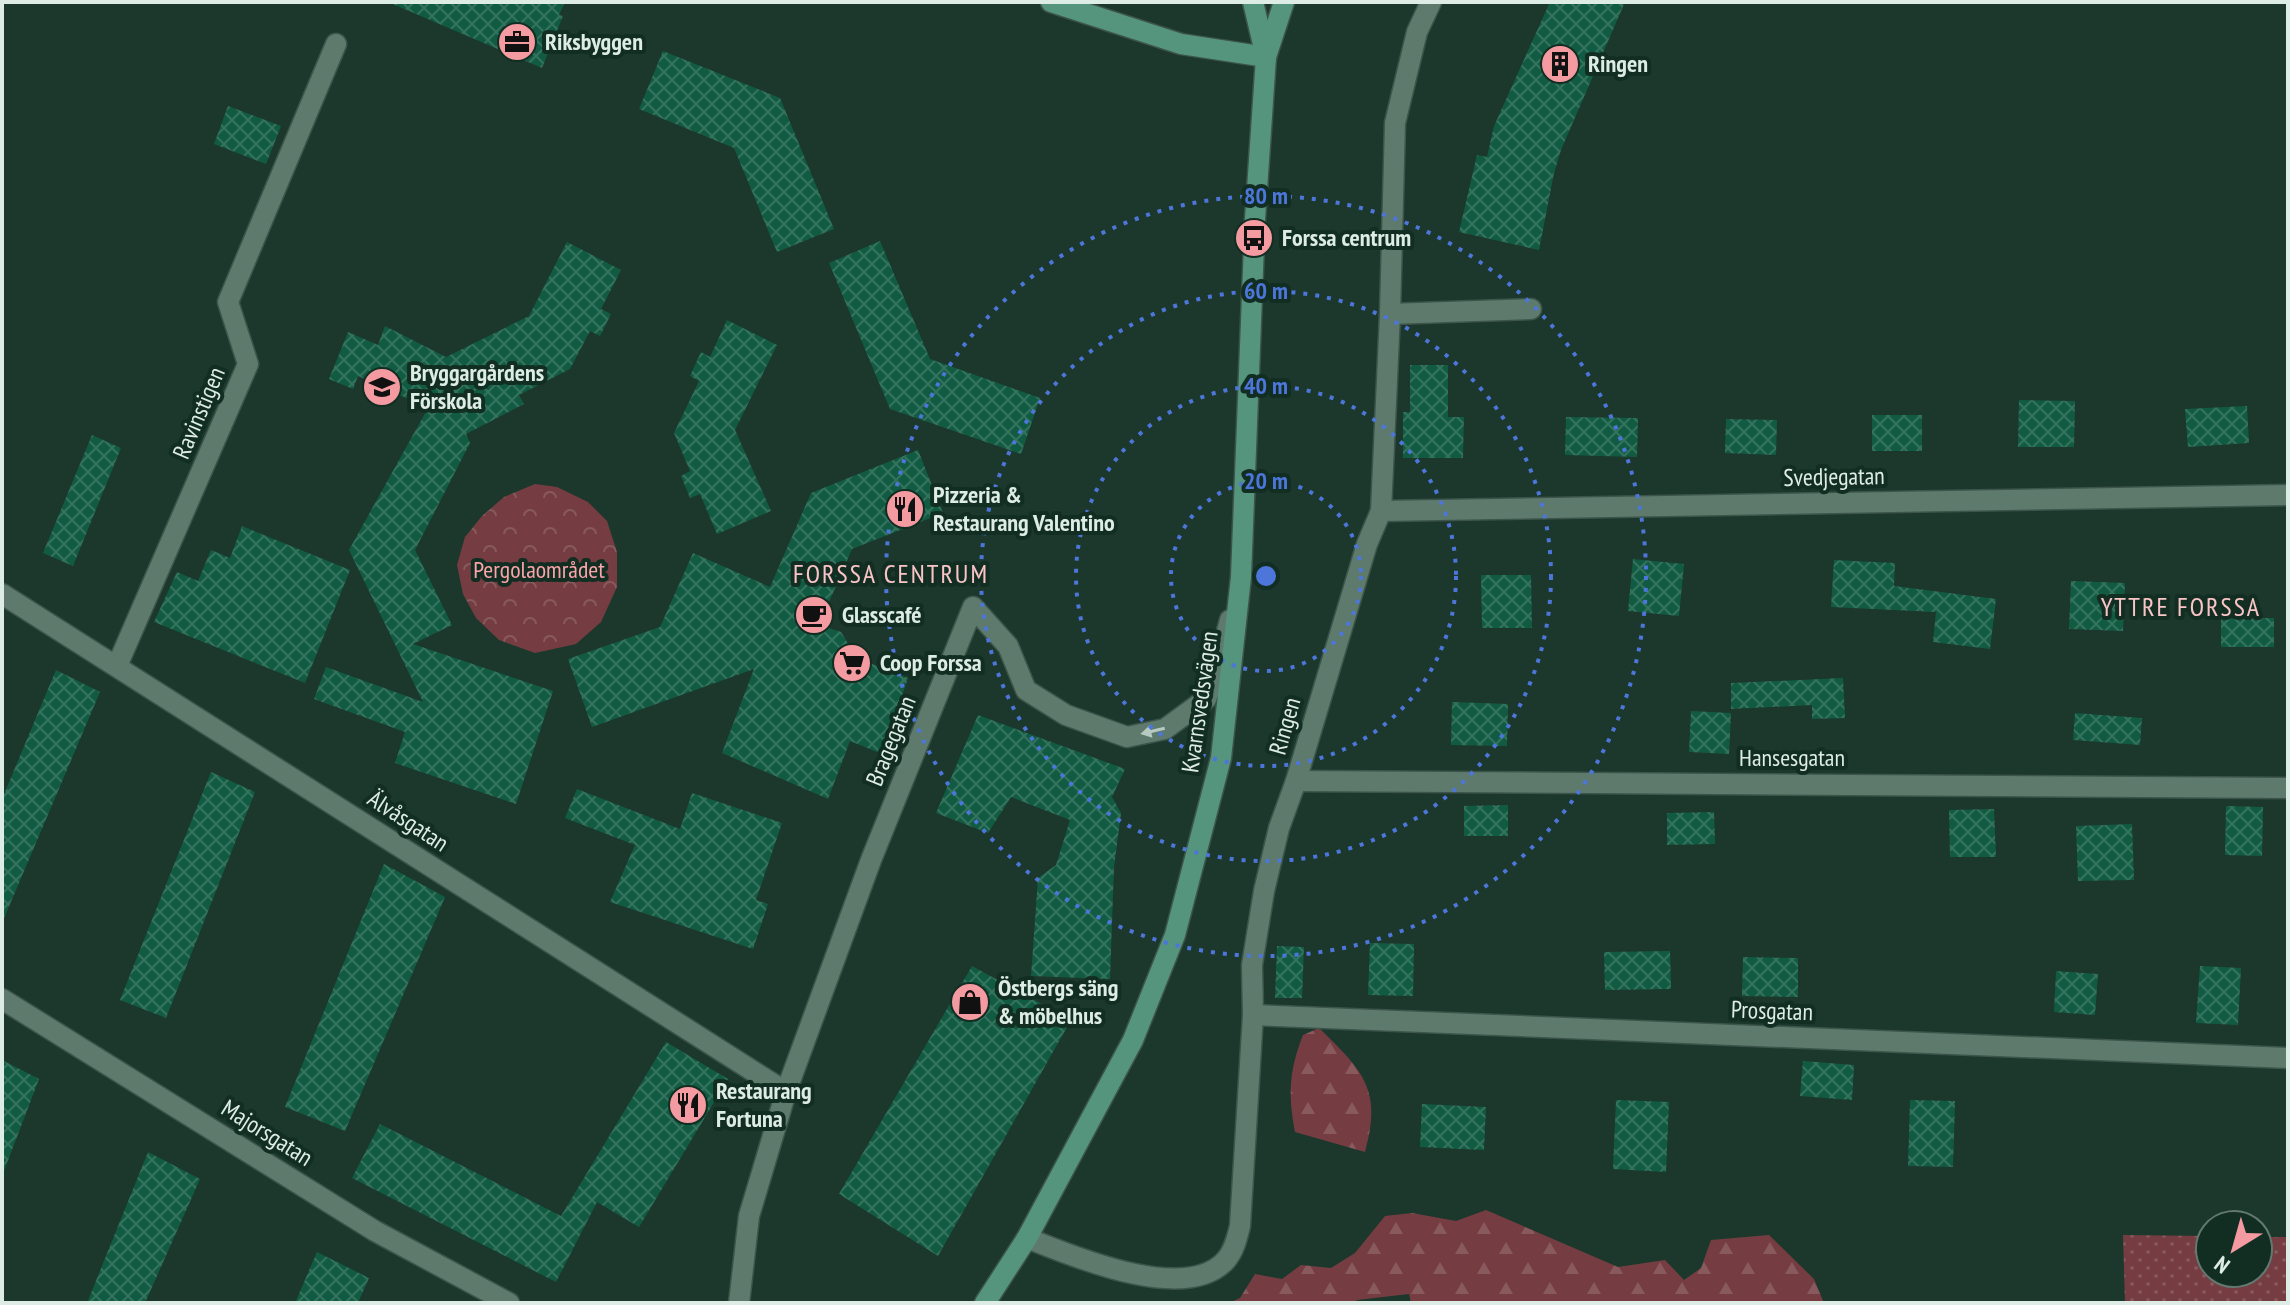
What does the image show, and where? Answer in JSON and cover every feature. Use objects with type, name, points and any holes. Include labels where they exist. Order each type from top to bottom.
[{"type":"street","points":[[1051,2],[1181,44],[1266,57]]},
{"type":"street","name":"Kvarnsvedsvägen","points":[[1253,2],[1266,57]]},
{"type":"street","name":"Kvarnsvedsvägen","points":[[985,1303],[1027,1238],[1133,1040],[1175,935],[1221,758],[1241,577],[1255,219],[1266,57],[1284,2]]},
{"type":"street","name":"Ringen","points":[[1027,1238],[1105,1269],[1160,1278],[1190,1277],[1213,1271],[1227,1260],[1235,1245],[1240,1226],[1253,1015],[1252,965],[1264,891],[1279,828],[1367,544],[1381,511],[1395,123],[1417,32],[1431,2]]},
{"type":"street","name":"Ravinstigen","points":[[117,666],[248,364],[228,302],[336,44]]},
{"type":"street","points":[[1390,314],[1531,309]]},
{"type":"street","name":"Svedjegatan","points":[[1381,511],[2288,495]]},
{"type":"street","name":"Bragegatan","points":[[739,1303],[749,1216],[786,1092],[871,860],[973,607],[1008,646],[1026,690],[1066,715],[1127,737],[1165,729],[1206,699],[1241,577]]},
{"type":"street","name":"Älvåsgatan","points":[[2,594],[786,1092]]},
{"type":"street","name":"Hansesgatan","points":[[1296,781],[2288,788]]},
{"type":"street","name":"Majorsgatan","points":[[2,999],[375,1231],[509,1303]]},
{"type":"street","name":"Prosgatan","points":[[1253,1015],[2288,1058]]},
{"type":"green space","name":"Pergolaområdet","points":[[535,484],[557,487],[588,502],[607,521],[617,552],[617,587],[601,622],[576,644],[535,653],[499,640],[476,618],[463,594],[457,565],[465,537],[482,516],[504,497]]},
{"type":"green space","points":[[1319,1028],[1347,1056],[1365,1082],[1371,1112],[1365,1152],[1295,1132],[1291,1106],[1292,1071],[1303,1035]]},
{"type":"green space","points":[[1486,1210],[1618,1267],[1665,1260],[1684,1280],[1701,1268],[1711,1240],[1769,1235],[1814,1279],[1824,1303],[1411,1303],[1409,1294],[1352,1303],[1229,1303],[1240,1298],[1255,1274],[1282,1279],[1301,1265],[1331,1268],[1355,1253],[1385,1216],[1412,1213],[1456,1221]]},
{"type":"green space","points":[[2123,1235],[2194,1236],[2194,1289],[2274,1289],[2274,1237],[2288,1237],[2288,1303],[2125,1303]]},
{"type":"building","name":"Riksbyggen","points":[[388,2],[565,2],[559,15],[563,16],[542,68]]},
{"type":"building","name":"Ringen","points":[[1550,2],[1625,2],[1561,150],[1539,250],[1459,232],[1477,155],[1487,157],[1494,126]]},
{"type":"building","points":[[663,51],[780,98],[834,229],[777,252],[734,148],[639,109]]},
{"type":"building","points":[[228,106],[281,126],[266,164],[214,144]]},
{"type":"building","points":[[880,241],[930,359],[1040,398],[1021,454],[890,409],[829,263]]},
{"type":"building","points":[[567,242],[621,270],[601,309],[611,314],[600,336],[590,331],[570,369],[519,395],[524,404],[466,434],[470,443],[415,550],[452,625],[413,644],[553,691],[516,804],[395,763],[405,732],[314,699],[326,667],[423,702],[349,550],[428,408],[358,376],[353,389],[329,379],[348,332],[378,345],[385,326],[446,357],[529,316]]},
{"type":"building","points":[[727,320],[777,345],[735,430],[771,511],[717,534],[700,494],[690,498],[681,476],[690,471],[674,433],[699,381],[690,376],[701,352],[710,357]]},
{"type":"building","points":[[1410,365],[1448,365],[1448,417],[1464,417],[1463,458],[1403,458],[1403,412],[1410,412]]},
{"type":"building","points":[[2019,400],[2075,401],[2074,447],[2018,447]]},
{"type":"building","points":[[2247,406],[2249,443],[2188,447],[2185,409]]},
{"type":"building","points":[[1872,415],[1922,415],[1922,451],[1872,451]]},
{"type":"building","points":[[1566,417],[1638,418],[1637,457],[1565,455]]},
{"type":"building","points":[[1726,419],[1777,420],[1776,455],[1725,453]]},
{"type":"building","points":[[92,435],[121,448],[73,566],[43,553]]},
{"type":"building","points":[[918,450],[943,513],[852,549],[819,625],[841,632],[857,658],[908,678],[882,754],[850,741],[828,799],[722,753],[754,669],[592,727],[568,659],[660,627],[693,553],[770,587],[811,493]]},
{"type":"building","points":[[242,526],[350,570],[305,683],[154,622],[177,572],[198,581],[211,550],[230,558]]},
{"type":"building","points":[[1633,559],[1684,564],[1679,616],[1628,611]]},
{"type":"building","points":[[1834,560],[1895,563],[1894,586],[1996,599],[1990,649],[1933,642],[1936,612],[1831,607]]},
{"type":"building","points":[[1481,575],[1531,575],[1532,628],[1482,628]]},
{"type":"building","points":[[2071,581],[2125,583],[2123,631],[2069,629]]},
{"type":"building","points":[[2221,618],[2274,618],[2274,647],[2221,647]]},
{"type":"building","points":[[56,670],[100,692],[2,923],[2,799]]},
{"type":"building","points":[[1843,678],[1845,718],[1812,719],[1812,705],[1731,709],[1731,683]]},
{"type":"building","points":[[1452,702],[1508,704],[1507,746],[1451,745]]},
{"type":"building","points":[[1691,711],[1731,713],[1729,754],[1689,752]]},
{"type":"building","points":[[2075,713],[2142,718],[2140,745],[2073,740]]},
{"type":"building","points":[[978,715],[1125,769],[1112,797],[1121,813],[1114,867],[1110,979],[1031,976],[1038,878],[1056,865],[1070,820],[1011,797],[988,833],[936,813]]},
{"type":"building","points":[[211,772],[255,792],[166,1018],[120,1000]]},
{"type":"building","points":[[577,789],[680,829],[692,793],[782,823],[756,900],[768,904],[753,949],[610,902],[635,845],[565,818]]},
{"type":"building","points":[[1508,805],[1508,836],[1464,836],[1464,806]]},
{"type":"building","points":[[2226,806],[2263,807],[2262,856],[2225,855]]},
{"type":"building","points":[[1994,809],[1996,857],[1950,857],[1949,810]]},
{"type":"building","points":[[1714,812],[1715,844],[1667,845],[1667,813]]},
{"type":"building","points":[[2132,824],[2134,880],[2078,881],[2076,826]]},
{"type":"building","points":[[384,864],[445,897],[345,1131],[285,1107]]},
{"type":"building","points":[[1370,943],[1414,944],[1413,996],[1368,995]]},
{"type":"building","points":[[1277,946],[1304,947],[1302,998],[1275,998]]},
{"type":"building","points":[[1670,951],[1671,989],[1605,990],[1604,952]]},
{"type":"building","points":[[1743,957],[1798,958],[1798,997],[1742,996]]},
{"type":"building","points":[[972,966],[1071,1020],[938,1256],[839,1194]]},
{"type":"building","points":[[2200,966],[2241,968],[2238,1025],[2196,1023]]},
{"type":"building","points":[[2056,971],[2098,974],[2095,1015],[2054,1012]]},
{"type":"building","points":[[666,1042],[728,1079],[639,1227],[597,1202],[556,1282],[352,1178],[380,1124],[561,1216]]},
{"type":"building","points":[[2,1060],[39,1079],[4,1171],[2,1170]]},
{"type":"building","points":[[1803,1061],[1854,1065],[1852,1100],[1800,1096]]},
{"type":"building","points":[[1616,1100],[1669,1102],[1666,1172],[1613,1169]]},
{"type":"building","points":[[1910,1100],[1955,1101],[1953,1167],[1908,1166]]},
{"type":"building","points":[[1422,1104],[1486,1107],[1484,1150],[1420,1147]]},
{"type":"building","points":[[148,1152],[200,1179],[145,1303],[87,1303]]},
{"type":"building","points":[[317,1252],[369,1278],[358,1303],[295,1303]]},
{"type":"place","name":"Riksbyggen","points":[[517,42]]},
{"type":"place","name":"Ringen","points":[[1560,64]]},
{"type":"place","name":"Forssa centrum","points":[[1254,238]]},
{"type":"place","name":"Bryggargårdens Förskola","points":[[382,387]]},
{"type":"place","name":"Pizzeria & Restaurang Valentino","points":[[905,509]]},
{"type":"place","name":"Glasscafé","points":[[814,615]]},
{"type":"place","name":"Coop Forssa","points":[[852,663]]},
{"type":"place","name":"Östbergs säng & möbelhus","points":[[970,1002]]},
{"type":"place","name":"Restaurang Fortuna","points":[[688,1105]]},
{"type":"district","name":"FORSSA CENTRUM","points":[[891,574]]},
{"type":"district","name":"YTTRE FORSSA","points":[[2181,607]]}]
